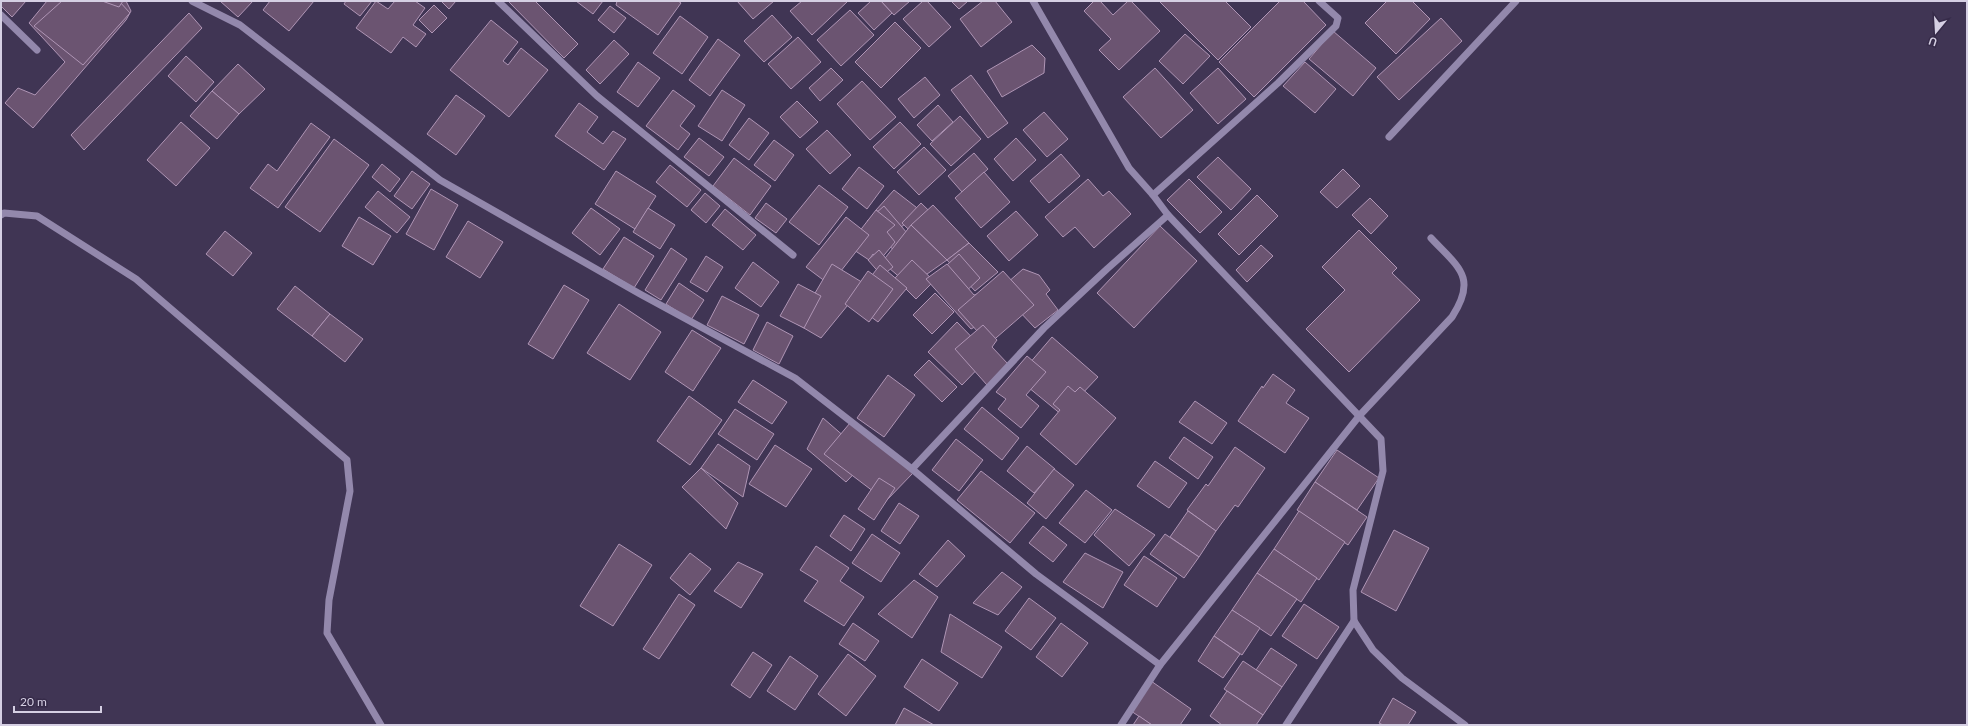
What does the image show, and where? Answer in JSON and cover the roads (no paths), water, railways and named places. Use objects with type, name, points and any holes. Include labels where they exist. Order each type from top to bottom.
[{"type":"street","points":[[192,1],[240,25],[440,180],[640,294],[795,378],[912,469],[1036,574],[1160,665]]},
{"type":"street","points":[[498,1],[597,96],[793,254]]},
{"type":"street","points":[[1033,1],[1128,168],[1153,195],[1168,215],[1381,438],[1383,471],[1353,590],[1354,621],[1373,650],[1402,678],[1465,725]]},
{"type":"street","points":[[1153,195],[1278,83],[1336,26],[1338,18],[1318,1]]},
{"type":"street","points":[[1390,136],[1516,1]]},
{"type":"street","points":[[1,15],[37,50]]},
{"type":"street","points":[[1,215],[4,213],[37,216],[136,279],[347,460],[350,491],[330,600],[327,633],[381,725]]},
{"type":"street","points":[[912,469],[1044,328],[1168,215]]},
{"type":"street","points":[[1121,725],[1160,665],[1360,415],[1452,317],[1461,302],[1465,281],[1460,269],[1430,238]]},
{"type":"street","points":[[1286,725],[1354,621]]}]
